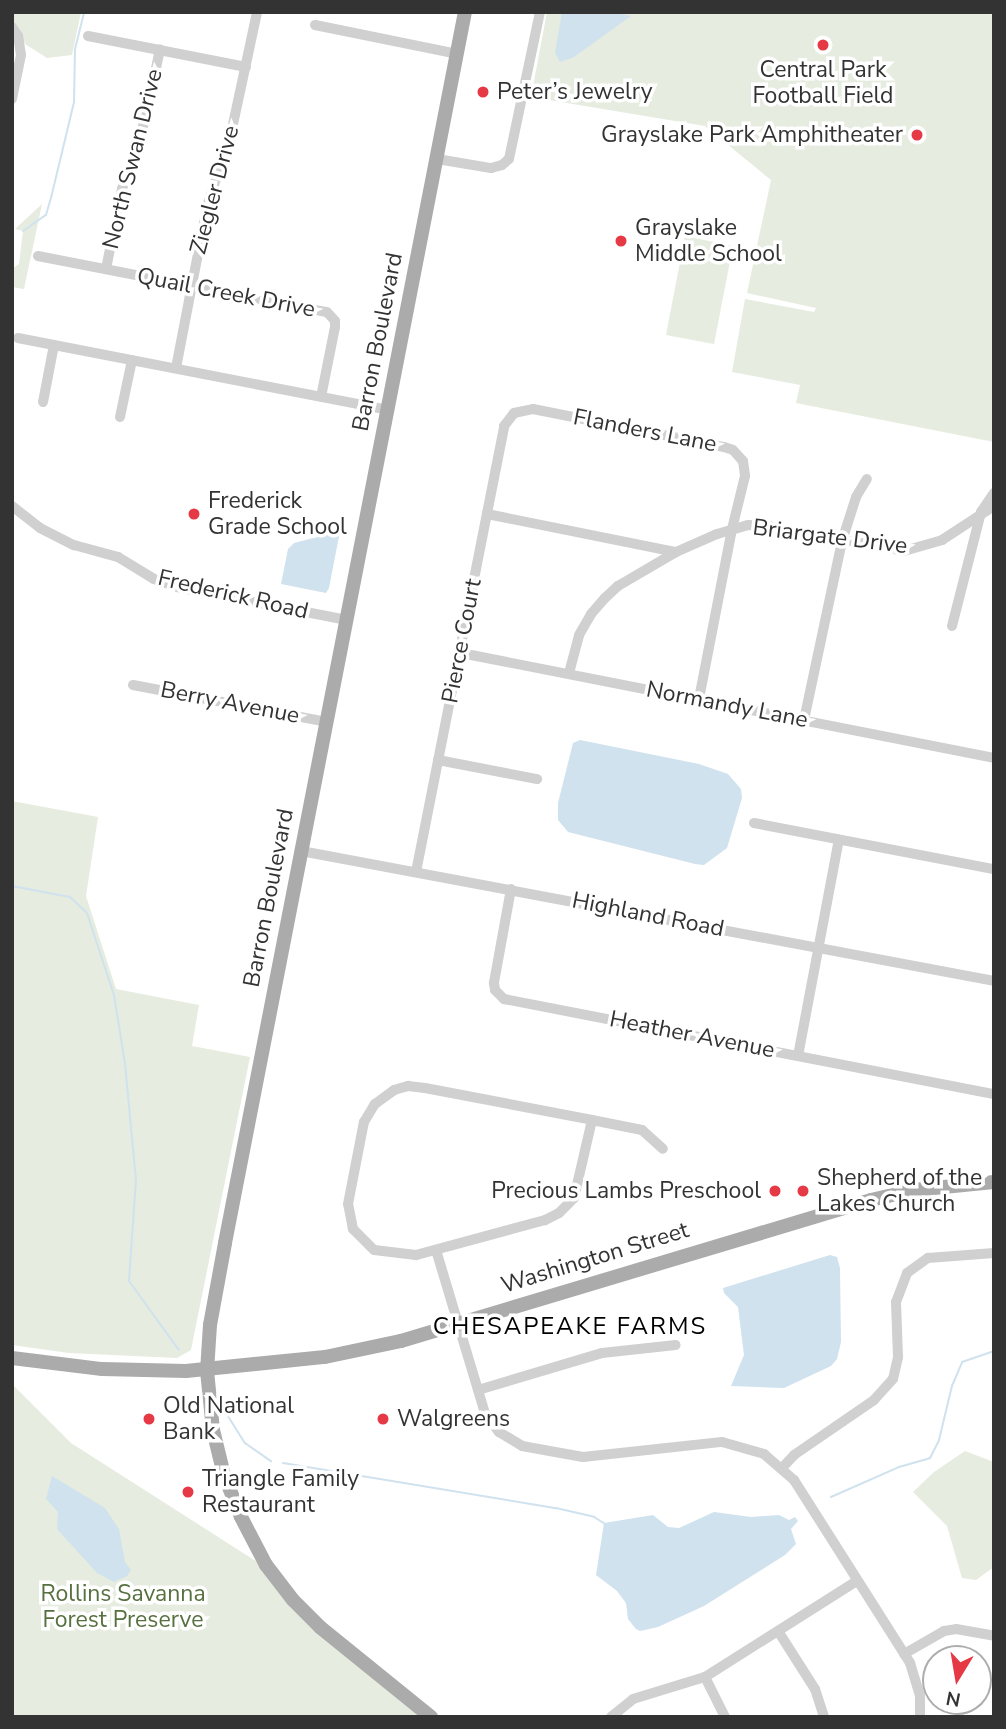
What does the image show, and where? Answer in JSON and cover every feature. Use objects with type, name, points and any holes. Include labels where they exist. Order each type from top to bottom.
[{"type":"main road","name":"Barron Boulevard","points":[[431,1717],[320,1627],[293,1600],[266,1565],[241,1517],[224,1475],[213,1430],[207,1371],[210,1325],[225,1243],[465,12]]},
{"type":"main road","name":"Washington Street","points":[[12,1358],[102,1369],[207,1371],[326,1357],[401,1341],[871,1200],[914,1191],[994,1182]]},
{"type":"street","name":"Ziegler Drive","points":[[176,368],[207,207],[232,129],[257,12]]},
{"type":"street","points":[[437,159],[491,168],[502,165],[509,159],[540,12]]},
{"type":"street","points":[[315,25],[457,54]]},
{"type":"street","points":[[12,27],[18,36],[21,55],[12,99]]},
{"type":"street","points":[[88,36],[246,67]]},
{"type":"street","name":"North Swan Drive","points":[[106,269],[122,189],[146,117],[160,49]]},
{"type":"street","name":"Quail Creek Drive","points":[[38,256],[333,316],[335,327],[321,397]]},
{"type":"street","points":[[18,338],[387,410]]},
{"type":"street","points":[[43,402],[54,345]]},
{"type":"street","points":[[121,417],[132,360]]},
{"type":"street","name":"Flanders Lane","points":[[514,413],[533,409],[733,450],[743,461],[745,476],[732,529]]},
{"type":"street","name":"Pierce Court","points":[[416,872],[504,426],[514,413]]},
{"type":"street","points":[[804,720],[842,541],[856,497],[867,479]]},
{"type":"street","name":"Briargate Drive","points":[[981,512],[994,493]]},
{"type":"street","name":"Frederick Road","points":[[12,506],[40,528],[74,545],[118,557],[154,579],[177,587],[346,620]]},
{"type":"street","name":"Briargate Drive","points":[[569,673],[579,635],[591,614],[618,586],[676,552],[732,529],[748,525],[768,526],[904,551],[924,548],[942,540],[994,506]]},
{"type":"street","points":[[952,625],[981,512]]},
{"type":"street","points":[[487,514],[676,552]]},
{"type":"street","points":[[699,699],[732,529]]},
{"type":"street","name":"Normandy Lane","points":[[461,653],[994,758]]},
{"type":"street","name":"Berry Avenue","points":[[134,685],[327,722]]},
{"type":"street","points":[[438,760],[537,779]]},
{"type":"street","points":[[754,823],[994,869]]},
{"type":"street","points":[[798,1056],[839,840]]},
{"type":"street","name":"Highland Road","points":[[302,851],[994,981]]},
{"type":"street","name":"Heather Avenue","points":[[511,889],[494,983],[495,990],[503,999],[994,1094]]},
{"type":"street","points":[[592,1120],[579,1187],[566,1207],[545,1220],[416,1255],[386,1253],[355,1241],[349,1221],[348,1203],[365,1122],[383,1093],[408,1086],[425,1088],[592,1120],[642,1130],[663,1149]]},
{"type":"street","points":[[436,1250],[478,1390],[491,1422],[508,1439],[522,1446],[583,1457],[722,1443],[751,1448],[782,1468],[794,1480],[904,1654],[918,1685],[920,1717]]},
{"type":"street","points":[[782,1468],[885,1390],[892,1379],[898,1357],[896,1302],[906,1273],[928,1258],[994,1253]]},
{"type":"street","points":[[478,1390],[602,1353],[676,1345]]},
{"type":"street","points":[[611,1717],[633,1699],[705,1677],[858,1581]]},
{"type":"street","points":[[904,1654],[944,1631],[956,1629],[994,1636]]},
{"type":"street","points":[[778,1631],[815,1689],[824,1717]]},
{"type":"street","points":[[705,1677],[725,1717]]},
{"type":"green space","points":[[12,12],[81,12],[72,55],[47,58],[25,44],[12,21]]},
{"type":"green space","points":[[547,12],[994,12],[994,442],[796,403],[800,385],[732,372],[745,299],[814,312],[816,308],[747,293],[771,180],[705,126],[531,97]]},
{"type":"green space","points":[[42,204],[24,289],[12,287],[12,269],[19,264],[23,231],[15,229]]},
{"type":"green space","points":[[685,236],[733,246],[714,344],[666,335]]},
{"type":"green space","points":[[12,801],[98,817],[86,896],[116,989],[199,1005],[192,1046],[250,1057],[191,1350],[177,1358],[69,1353],[12,1345]]},
{"type":"green space","name":"Rollins Savanna Forest Preserve","points":[[12,1384],[71,1443],[273,1572],[295,1600],[433,1717],[12,1717]]},
{"type":"green space","points":[[965,1451],[994,1462],[994,1567],[976,1580],[962,1578],[947,1526],[913,1492],[934,1472]]},
{"type":"water","points":[[562,12],[610,12],[631,16],[574,57],[560,62],[555,53]]},
{"type":"water","points":[[340,531],[326,593],[281,584],[288,549],[294,543]]},
{"type":"water","points":[[580,740],[699,764],[728,774],[741,789],[742,798],[727,848],[704,865],[568,832],[558,820],[558,803],[573,743]]},
{"type":"water","points":[[830,1255],[837,1257],[840,1268],[841,1342],[837,1359],[831,1366],[784,1388],[731,1386],[744,1355],[738,1307],[724,1293],[723,1288]]},
{"type":"water","points":[[52,1476],[105,1508],[119,1529],[125,1562],[131,1570],[127,1576],[114,1582],[97,1573],[57,1529],[58,1512],[46,1499]]},
{"type":"water","points":[[714,1512],[751,1517],[779,1515],[789,1520],[795,1517],[798,1521],[791,1529],[796,1544],[785,1555],[704,1606],[658,1627],[640,1631],[636,1629],[628,1619],[626,1603],[617,1591],[596,1575],[604,1523],[653,1515],[668,1527],[679,1528]]},
{"type":"waterway","points":[[23,231],[46,215],[51,198],[74,102],[75,49],[84,12]]},
{"type":"waterway","points":[[12,886],[70,897],[87,913],[114,995],[125,1064],[136,1180],[129,1281],[179,1350]]},
{"type":"waterway","points":[[831,1497],[899,1467],[930,1458],[939,1440],[952,1386],[962,1362],[994,1351]]},
{"type":"waterway","points":[[226,1413],[245,1443],[271,1461]]},
{"type":"waterway","points":[[283,1463],[556,1508],[594,1517],[605,1524]]},
{"type":"place","name":"Central Park Football Field","points":[[823,45]]},
{"type":"place","name":"Peter’s Jewelry","points":[[483,92]]},
{"type":"place","name":"Grayslake Park Amphitheater","points":[[917,135]]},
{"type":"place","name":"Grayslake Middle School","points":[[621,241]]},
{"type":"place","name":"Frederick Grade School","points":[[194,514]]},
{"type":"place","name":"Precious Lambs Preschool","points":[[775,1191]]},
{"type":"place","name":"Shepherd of the Lakes Church","points":[[803,1191]]},
{"type":"place","name":"Old National Bank","points":[[149,1419]]},
{"type":"place","name":"Walgreens","points":[[383,1419]]},
{"type":"place","name":"Triangle Family Restaurant","points":[[188,1492]]},
{"type":"district","name":"CHESAPEAKE FARMS","points":[[570,1327]]}]
